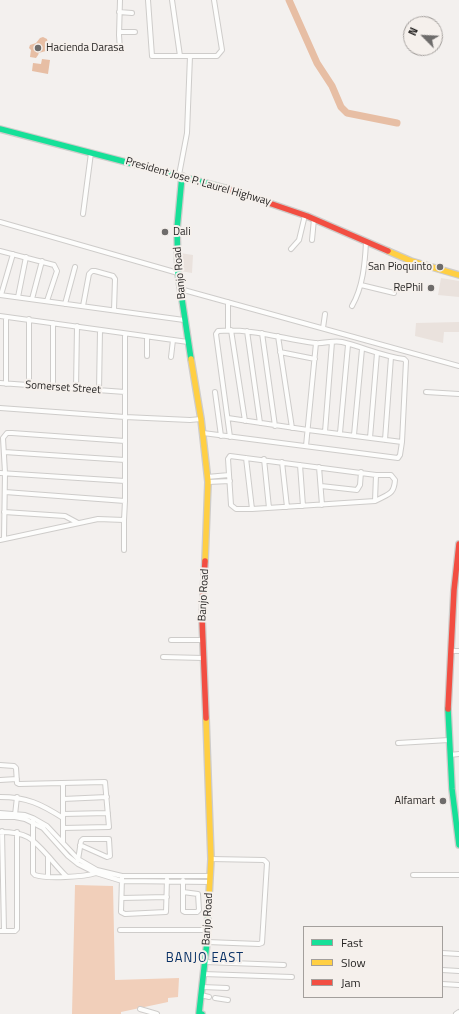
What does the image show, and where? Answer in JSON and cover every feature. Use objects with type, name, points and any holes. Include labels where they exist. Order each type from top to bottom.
[{"type":"main road","name":"President Jose P. Laurel Highway","points":[[0,129],[238,191],[305,215],[411,261],[459,274]]},
{"type":"main road","name":"Banjo Road","points":[[180,175],[177,229],[178,273],[184,320],[201,419],[207,480],[202,618],[211,859],[208,930],[200,1014]]},
{"type":"main road","points":[[459,544],[454,590],[448,706],[452,789],[457,807],[459,845]]},
{"type":"street","points":[[120,0],[120,50]]},
{"type":"street","points":[[148,0],[152,56],[217,56],[222,50],[214,0]]},
{"type":"street","points":[[172,0],[180,56]]},
{"type":"street","points":[[119,12],[132,13]]},
{"type":"street","points":[[119,32],[135,32]]},
{"type":"street","points":[[180,175],[187,133],[190,56]]},
{"type":"street","points":[[83,214],[92,152]]},
{"type":"street","points":[[291,248],[299,240],[305,215]]},
{"type":"street","points":[[312,240],[314,219]]},
{"type":"street","points":[[0,222],[178,273]]},
{"type":"street","points":[[352,306],[359,293],[361,285],[366,242]]},
{"type":"street","points":[[0,251],[54,265],[56,272],[47,301]]},
{"type":"street","points":[[13,254],[1,295],[184,320]]},
{"type":"street","points":[[18,297],[26,257]]},
{"type":"street","points":[[32,299],[42,261]]},
{"type":"street","points":[[65,304],[75,267]]},
{"type":"street","points":[[83,306],[89,274],[92,271],[95,271],[113,276],[115,279],[114,310]]},
{"type":"street","points":[[361,285],[394,293]]},
{"type":"street","points":[[180,289],[459,366]]},
{"type":"street","points":[[228,302],[230,330],[245,421]]},
{"type":"street","points":[[323,328],[325,314]]},
{"type":"street","points":[[0,316],[188,342]]},
{"type":"street","points":[[6,317],[6,384]]},
{"type":"street","points":[[29,319],[29,385]]},
{"type":"street","points":[[53,323],[53,388]]},
{"type":"street","points":[[76,389],[77,326]]},
{"type":"street","points":[[99,391],[100,330]]},
{"type":"street","points":[[202,432],[221,436],[396,458],[400,455],[402,442],[407,362],[404,359],[362,349],[348,345],[344,342],[316,343],[247,331],[218,331],[216,334],[230,437]]},
{"type":"street","points":[[247,331],[260,423]]},
{"type":"street","points":[[124,550],[125,334]]},
{"type":"street","points":[[262,334],[276,426]]},
{"type":"street","points":[[278,336],[292,428]]},
{"type":"street","points":[[147,337],[147,356]]},
{"type":"street","points":[[171,357],[173,340]]},
{"type":"street","points":[[325,432],[332,342]]},
{"type":"street","points":[[306,446],[316,343]]},
{"type":"street","points":[[340,433],[348,345]]},
{"type":"street","points":[[354,435],[362,349]]},
{"type":"street","points":[[280,352],[315,359]]},
{"type":"street","points":[[370,438],[377,353]]},
{"type":"street","points":[[385,440],[392,357]]},
{"type":"street","name":"Somerset Street","points":[[0,383],[125,392]]},
{"type":"street","points":[[215,392],[221,436]]},
{"type":"street","points":[[426,392],[459,394]]},
{"type":"street","points":[[0,408],[125,418],[201,419]]},
{"type":"street","points":[[228,418],[276,426],[402,442]]},
{"type":"street","points":[[124,520],[98,519],[2,540],[5,492],[2,473],[4,452],[3,438],[7,433],[125,441]]},
{"type":"street","points":[[4,452],[125,460]]},
{"type":"street","points":[[228,457],[264,460],[391,475],[395,480],[393,491],[376,501],[236,509],[231,505],[228,457]]},
{"type":"street","points":[[246,458],[252,509]]},
{"type":"street","points":[[264,460],[269,508]]},
{"type":"street","points":[[282,462],[287,507]]},
{"type":"street","points":[[300,465],[303,506]]},
{"type":"street","points":[[319,467],[322,504]]},
{"type":"street","points":[[321,486],[357,490],[360,485],[361,472]]},
{"type":"street","points":[[2,473],[125,481]]},
{"type":"street","points":[[376,474],[376,501]]},
{"type":"street","points":[[207,480],[229,475]]},
{"type":"street","points":[[207,480],[230,481]]},
{"type":"street","points":[[5,492],[125,501]]},
{"type":"street","points":[[4,512],[65,516],[78,523]]},
{"type":"street","points":[[171,640],[203,640]]},
{"type":"street","points":[[452,651],[459,651]]},
{"type":"street","points":[[163,657],[203,658]]},
{"type":"street","points":[[398,743],[450,740]]},
{"type":"street","points":[[450,754],[459,754]]},
{"type":"street","points":[[0,765],[14,766],[16,768],[19,784],[106,782],[109,827],[63,828]]},
{"type":"street","points":[[0,780],[17,779]]},
{"type":"street","points":[[63,784],[63,849]]},
{"type":"street","points":[[0,797],[17,797],[35,802],[63,816],[108,813]]},
{"type":"street","points":[[15,815],[17,797]]},
{"type":"street","points":[[63,799],[107,797]]},
{"type":"street","points":[[0,813],[15,815],[47,826],[78,862]]},
{"type":"street","points":[[0,817],[15,815]]},
{"type":"street","points":[[33,820],[33,873],[37,876],[82,876],[96,872],[122,876],[190,876],[210,879]]},
{"type":"street","points":[[33,820],[43,828],[68,856],[96,872],[122,881],[190,882],[210,879]]},
{"type":"street","points":[[17,832],[17,929],[15,931],[2,931],[1,832],[17,832],[33,840],[40,845],[66,876]]},
{"type":"street","points":[[78,862],[80,846],[82,840],[110,840],[110,856],[107,858],[80,846]]},
{"type":"street","points":[[48,856],[48,876]]},
{"type":"street","points":[[207,942],[262,943],[267,863],[264,860],[211,859]]},
{"type":"street","points":[[413,875],[459,875]]},
{"type":"street","points":[[122,876],[122,912],[124,914],[165,913],[167,911],[167,876]]},
{"type":"street","points":[[145,876],[145,881]]},
{"type":"street","points":[[183,892],[198,894],[199,910],[197,912],[184,912],[183,892],[183,881],[184,876]]},
{"type":"street","points":[[190,876],[190,882]]},
{"type":"street","points":[[122,898],[167,897]]},
{"type":"street","points":[[120,930],[208,930]]},
{"type":"street","points":[[443,953],[459,954]]},
{"type":"street","points":[[205,962],[284,965]]},
{"type":"street","points":[[443,970],[459,971]]},
{"type":"street","points":[[204,974],[292,978]]},
{"type":"street","points":[[443,984],[459,985]]},
{"type":"street","points":[[202,987],[226,988]]},
{"type":"street","points":[[201,996],[209,997]]},
{"type":"street","points":[[215,998],[228,1000]]},
{"type":"street","points":[[140,1009],[157,1014]]},
{"type":"shaded area","name":"Hacienda Darasa","points":[[43,37],[47,39],[48,44],[46,51],[39,53],[36,58],[30,57],[30,45],[36,43]]},
{"type":"shaded area","name":"Hacienda Darasa","points":[[42,59],[50,60],[48,74],[32,71],[33,63],[41,64]]},
{"type":"shaded area","points":[[180,253],[193,255],[192,273],[180,271]]},
{"type":"shaded area","points":[[441,278],[459,281],[459,297],[438,295]]},
{"type":"shaded area","points":[[459,322],[459,332],[444,332],[443,343],[415,336],[416,323]]},
{"type":"shaded area","points":[[75,885],[113,886],[115,980],[179,978],[178,997],[168,998],[168,1002],[121,1012],[121,1014],[72,1014]]},
{"type":"waterway","points":[[289,0],[317,63],[332,86],[341,107],[347,113],[397,123]]},
{"type":"traffic: fast","points":[[0,129],[225,188]]},
{"type":"traffic: fast","points":[[182,176],[177,229],[178,273],[191,359]]},
{"type":"traffic: fast","points":[[448,709],[452,789],[459,845]]},
{"type":"traffic: fast","points":[[202,1014],[199,1013],[207,942],[208,915]]},
{"type":"traffic: slow","points":[[388,251],[411,261],[459,275]]},
{"type":"traffic: slow","points":[[191,359],[201,419],[208,482],[205,561]]},
{"type":"traffic: slow","points":[[206,718],[211,859],[208,915]]},
{"type":"traffic: jam","points":[[225,188],[307,216],[388,251]]},
{"type":"traffic: jam","points":[[448,709],[454,590],[459,544]]},
{"type":"traffic: jam","points":[[205,561],[202,618],[206,718]]},
{"type":"place","name":"Hacienda Darasa","points":[[38,48]]},
{"type":"place","name":"Dali","points":[[165,232]]},
{"type":"place","name":"San Pioquinto","points":[[440,267]]},
{"type":"place","name":"RePhil","points":[[431,288]]},
{"type":"place","name":"Alfamart","points":[[443,801]]},
{"type":"district","name":"BANJO EAST","points":[[205,959]]}]
